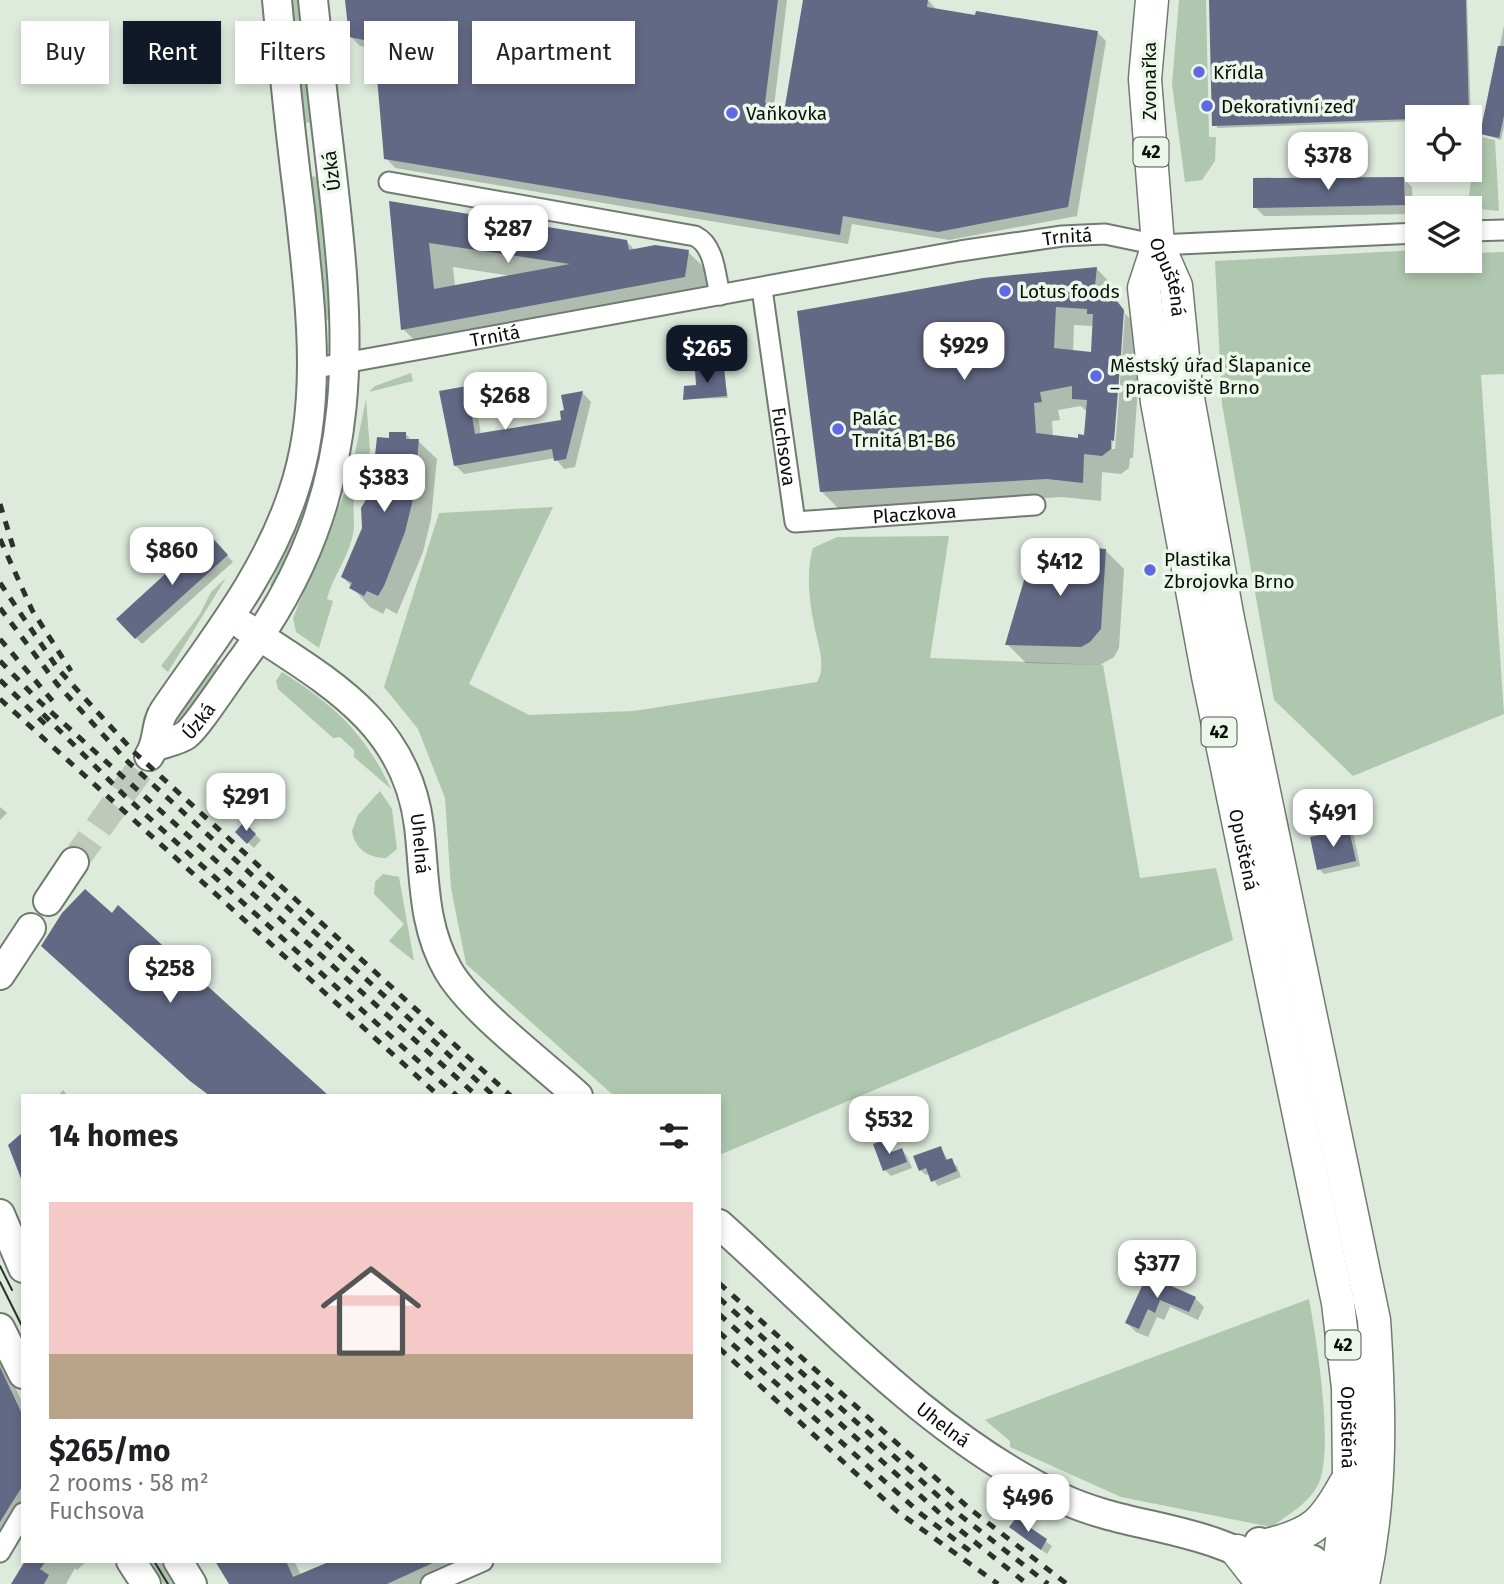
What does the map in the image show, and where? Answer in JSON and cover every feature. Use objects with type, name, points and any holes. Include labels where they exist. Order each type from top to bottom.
[{"type":"main road","name":"Úzká","points":[[277,0],[308,286],[311,369],[307,436],[293,493],[262,564],[230,617],[161,715],[153,751],[186,735],[260,636],[292,582],[324,502],[338,444],[346,363],[343,279],[313,0]]},
{"type":"main road","name":"Zvonařka","points":[[1152,0],[1145,79],[1158,246]]},
{"type":"main road","name":"Opuštěná","points":[[1158,246],[1144,288],[1157,402],[1208,677],[1338,1303],[1349,1388],[1348,1579]]},
{"type":"main road","name":"Opuštěná","points":[[1158,246],[1176,286],[1185,387],[1228,618],[1371,1302],[1379,1431],[1378,1476],[1348,1579]]},
{"type":"main road","name":"Uhelná","points":[[230,617],[334,684],[381,734],[397,760],[415,805],[429,923],[447,968],[468,997],[576,1094]]},
{"type":"main road","points":[[48,901],[74,862]]},
{"type":"main road","points":[[0,975],[30,928]]},
{"type":"main road","points":[[0,1214],[21,1263]]},
{"type":"main road","name":"Uhelná","points":[[721,1226],[897,1384],[986,1455],[1063,1499],[1110,1516],[1227,1547],[1303,1584],[1348,1579]]},
{"type":"main road","points":[[0,1328],[21,1370]]},
{"type":"main road","points":[[1270,1544],[1295,1537],[1317,1526],[1328,1515],[1349,1477]]},
{"type":"main road","name":"Uhelná","points":[[1227,1547],[1246,1541],[1270,1544],[1313,1560],[1348,1579]]},
{"type":"main road","points":[[1227,1547],[1263,1584]]},
{"type":"main road","points":[[132,1563],[146,1584]]},
{"type":"main road","points":[[179,1563],[192,1584]]},
{"type":"street","points":[[389,182],[695,236],[703,240],[711,254],[720,295]]},
{"type":"street","points":[[1482,231],[1504,230]]},
{"type":"street","name":"Trnitá","points":[[311,369],[1062,236],[1105,234],[1158,246],[1405,234]]},
{"type":"street","name":"Fuchsova","points":[[762,289],[796,522]]},
{"type":"street","name":"Placzkova","points":[[796,522],[1035,505]]},
{"type":"street","points":[[0,1552],[21,1516]]},
{"type":"street","points":[[431,1584],[478,1563]]},
{"type":"green space","points":[[291,0],[300,0],[302,21],[293,21]]},
{"type":"green space","points":[[1179,0],[1206,0],[1209,137],[1216,137],[1215,161],[1202,180],[1185,182],[1172,84]]},
{"type":"green space","points":[[299,84],[309,84],[313,122],[303,123]]},
{"type":"green space","points":[[1482,137],[1495,140],[1499,211],[1482,209],[1482,196],[1469,195],[1471,182],[1482,182]]},
{"type":"green space","points":[[309,176],[318,177],[332,319],[324,320]]},
{"type":"green space","points":[[1405,251],[1405,273],[1482,273],[1482,253],[1504,252],[1504,374],[1481,375],[1504,714],[1353,776],[1274,700],[1222,404],[1215,261]]},
{"type":"green space","points":[[411,373],[413,381],[369,392],[375,386]]},
{"type":"green space","points":[[330,381],[332,384],[328,412],[313,488],[298,537],[276,588],[270,585],[298,525],[315,474],[324,391]]},
{"type":"green space","points":[[366,399],[370,451],[365,486],[360,489],[350,484],[350,478]]},
{"type":"green space","points":[[344,494],[354,499],[353,535],[327,599],[333,601],[319,648],[296,632],[293,618]]},
{"type":"green space","points":[[553,507],[469,684],[529,715],[634,711],[817,682],[821,661],[809,585],[813,548],[837,537],[949,536],[930,658],[1103,665],[1140,878],[1216,868],[1233,940],[721,1154],[721,1094],[612,1094],[466,964],[451,888],[445,798],[418,729],[384,687],[439,513]]},
{"type":"green space","points":[[226,578],[168,672],[161,666],[200,614],[211,592]]},
{"type":"green space","points":[[213,661],[225,670],[186,718],[174,722]]},
{"type":"green space","points":[[282,672],[317,696],[346,722],[370,752],[391,789],[354,757],[354,750],[340,737],[333,738],[278,689],[276,681]]},
{"type":"green space","points":[[380,791],[392,809],[397,849],[386,858],[363,851],[356,843],[352,831],[358,815]]},
{"type":"green space","points":[[383,874],[399,877],[414,961],[389,941],[404,924],[374,894],[375,882]]},
{"type":"green space","points":[[1309,1299],[1322,1394],[1325,1447],[1323,1469],[1318,1485],[1309,1498],[1271,1527],[1121,1497],[1010,1447],[1010,1441],[985,1420]]},
{"type":"green space","points":[[150,1563],[168,1563],[181,1584],[163,1584]]},
{"type":"building","name":"Vaňkovka","points":[[345,0],[778,0],[765,103],[785,106],[803,0],[928,0],[927,7],[975,15],[976,11],[1098,31],[1068,207],[938,232],[843,216],[840,235],[384,159],[378,84],[458,84],[458,21],[364,21],[364,40],[350,37],[350,21],[347,21]]},
{"type":"building","points":[[1209,0],[1466,0],[1469,105],[1405,105],[1405,119],[1212,126]]},
{"type":"building","points":[[1498,46],[1504,46],[1504,116],[1499,138],[1482,134]]},
{"type":"building","points":[[1404,177],[1405,205],[1253,208],[1253,178]]},
{"type":"building","points":[[389,201],[627,240],[629,250],[655,245],[689,250],[685,277],[401,330]],"holes":[[[429,243],[570,264],[434,289]]]},
{"type":"building","points":[[1097,267],[1094,295],[1109,297],[1108,301],[1117,301],[1124,310],[1114,441],[1111,440],[1111,449],[1102,456],[1084,454],[1083,483],[1047,479],[820,492],[797,311],[983,278]],"holes":[[[1056,307],[1087,309],[1087,314],[1093,314],[1091,352],[1054,348]],[[1072,386],[1072,399],[1087,400],[1084,435],[1078,434],[1078,438],[1036,433],[1034,403],[1042,402],[1040,392]]]},
{"type":"building","points":[[724,367],[727,396],[683,400],[684,386],[696,385],[695,370]]},
{"type":"building","points":[[467,386],[475,434],[561,420],[560,411],[564,410],[561,395],[583,391],[566,459],[554,461],[552,449],[454,466],[439,391]]},
{"type":"building","points":[[389,432],[406,432],[406,439],[419,439],[413,499],[405,532],[384,586],[378,596],[367,591],[364,596],[349,588],[352,583],[341,577],[362,528],[361,508],[371,491],[377,437],[389,438]]},
{"type":"building","points":[[209,534],[228,555],[135,639],[116,619]]},
{"type":"building","points":[[1035,543],[1106,549],[1101,629],[1090,642],[1081,647],[1005,645]]},
{"type":"building","points":[[244,822],[256,834],[247,844],[235,832]]},
{"type":"building","points":[[1349,829],[1356,861],[1317,870],[1310,837]]},
{"type":"building","points":[[85,889],[112,913],[118,905],[327,1094],[207,1094],[41,946],[62,913]]},
{"type":"building","points":[[21,1134],[21,1178],[8,1145]]},
{"type":"building","points":[[886,1139],[892,1152],[902,1148],[907,1162],[883,1171],[873,1144]]},
{"type":"building","points":[[941,1146],[946,1160],[952,1158],[957,1171],[931,1182],[926,1168],[919,1171],[913,1156]]},
{"type":"building","points":[[1147,1275],[1196,1297],[1189,1312],[1160,1300],[1155,1313],[1148,1309],[1139,1329],[1125,1323]]},
{"type":"building","points":[[0,1367],[21,1412],[21,1488],[0,1522]]},
{"type":"building","points":[[1016,1518],[1047,1539],[1041,1550],[1009,1527]]},
{"type":"building","points":[[24,1563],[44,1563],[40,1569],[49,1575],[44,1584],[11,1584]]},
{"type":"building","points":[[216,1563],[287,1563],[293,1577],[326,1563],[433,1563],[387,1584],[229,1584]]},
{"type":"tunnel","points":[[74,862],[149,756]]},
{"type":"tram line","points":[[0,1266],[12,1290]]},
{"type":"tram line","points":[[0,1282],[21,1324]]},
{"type":"tram line","points":[[155,1563],[168,1584]]},
{"type":"railway","points":[[0,504],[14,550]]},
{"type":"railway","points":[[0,539],[32,610],[71,671]]},
{"type":"railway","points":[[0,583],[58,669],[134,752],[509,1094]]},
{"type":"railway","points":[[0,608],[57,684],[126,760],[492,1094]]},
{"type":"railway","points":[[0,639],[56,705]]},
{"type":"railway","points":[[0,661],[40,702],[475,1094]]},
{"type":"railway","points":[[0,680],[48,727]]},
{"type":"railway","points":[[0,699],[437,1094]]},
{"type":"railway","points":[[43,714],[125,796],[455,1094]]},
{"type":"railway","points":[[721,1285],[970,1509],[1067,1584]]},
{"type":"railway","points":[[721,1300],[956,1512],[1048,1584]]},
{"type":"railway","points":[[721,1316],[945,1518],[1027,1584]]},
{"type":"railway","points":[[721,1334],[921,1514],[970,1551]]},
{"type":"railway","points":[[721,1350],[898,1512],[998,1584]]},
{"type":"place","name":"Křídla","points":[[1199,72]]},
{"type":"place","name":"Dekorativní zeď","points":[[1207,106]]},
{"type":"place","name":"Vaňkovka","points":[[732,113]]},
{"type":"place","name":"Lotus foods","points":[[1005,291]]},
{"type":"place","name":"Městský úřad Šlapanice – pracoviště Brno","points":[[1096,376]]},
{"type":"place","name":"Palác Trnitá B1-B6","points":[[838,429]]},
{"type":"place","name":"Plastika Zbrojovka Brno","points":[[1150,570]]}]
